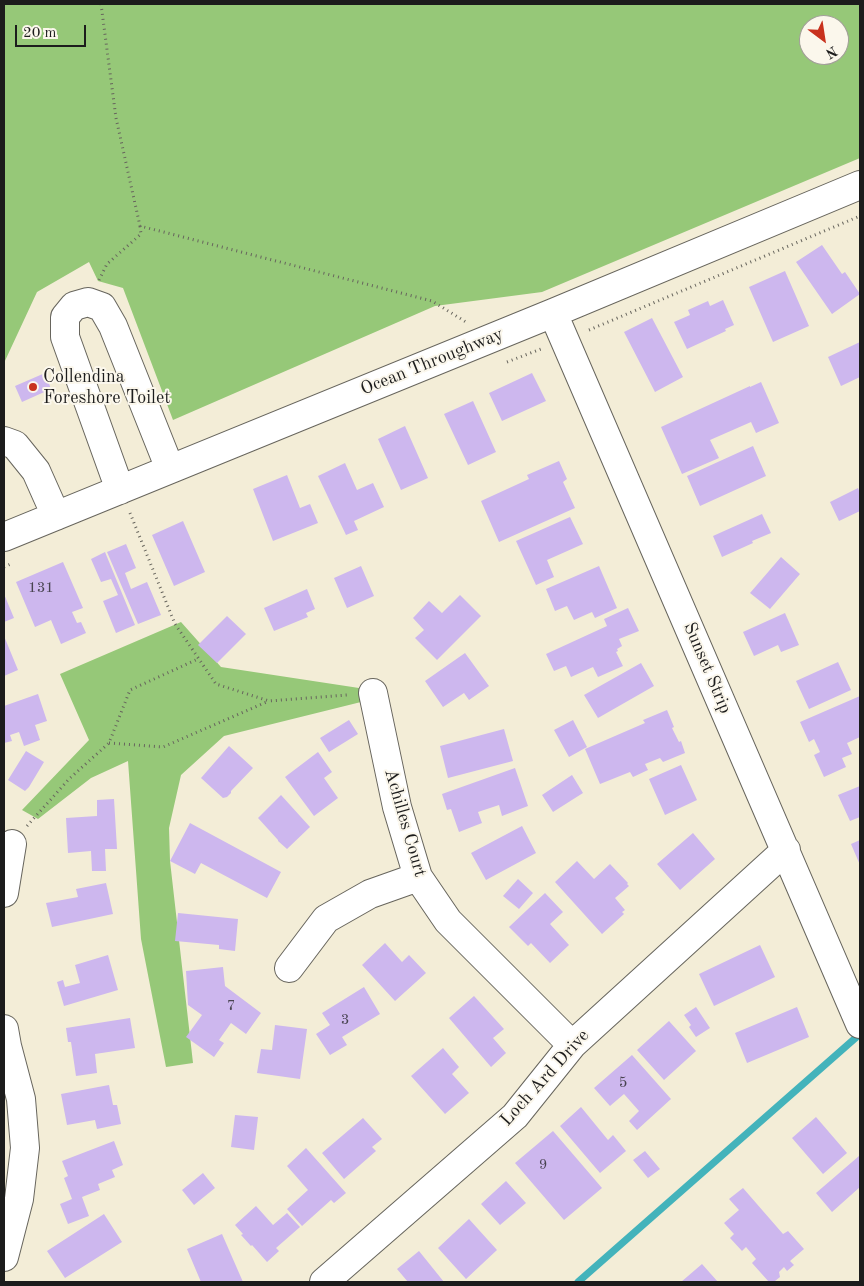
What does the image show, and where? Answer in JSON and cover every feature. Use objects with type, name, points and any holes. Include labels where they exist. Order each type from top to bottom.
[{"type":"street","name":"Ocean Throughway","points":[[4,537],[860,186]]},
{"type":"street","points":[[120,490],[65,337],[65,317],[74,306],[88,302],[102,307],[114,326],[170,469]]},
{"type":"street","name":"Sunset Strip","points":[[552,313],[860,1022]]},
{"type":"street","points":[[4,441],[16,445],[36,471],[56,516]]},
{"type":"street","name":"Achilles Court","points":[[373,693],[397,807],[418,877],[448,921],[572,1045]]},
{"type":"street","points":[[4,893],[12,844]]},
{"type":"street","name":"Loch Ard Drive","points":[[324,1282],[515,1116],[572,1045],[786,850]]},
{"type":"street","points":[[289,968],[326,919],[370,894],[418,877]]},
{"type":"street","points":[[4,1029],[21,1098],[25,1148],[19,1199],[4,1257]]},
{"type":"path","points":[[88,302],[106,264],[141,234],[116,118],[101,4]]},
{"type":"path","points":[[140,226],[432,301],[492,338]]},
{"type":"path","points":[[120,490],[175,624],[198,659],[216,684],[269,701]]},
{"type":"path","points":[[12,844],[69,779],[109,743],[130,690],[198,659]]},
{"type":"path","points":[[109,743],[163,746],[269,701],[373,693]]},
{"type":"green space","points":[[4,4],[860,4],[860,158],[542,292],[435,306],[173,420],[123,288],[98,281],[89,262],[37,292],[4,363]]},
{"type":"green space","points":[[181,622],[221,667],[359,688],[361,702],[224,736],[181,775],[169,828],[170,861],[193,1063],[166,1067],[141,939],[128,761],[91,778],[38,819],[22,810],[89,740],[60,674]]},
{"type":"building","points":[[822,245],[842,274],[845,272],[860,294],[832,314],[796,262]]},
{"type":"building","points":[[785,271],[809,326],[773,342],[749,287]]},
{"type":"building","points":[[723,300],[734,325],[725,329],[726,331],[687,349],[674,322],[690,315],[688,310],[708,301],[710,306]]},
{"type":"building","points":[[652,318],[683,377],[655,392],[624,332]]},
{"type":"building","points":[[860,342],[860,377],[841,386],[828,357]]},
{"type":"building","name":"Collendina Foreshore Toilet","points":[[45,373],[51,389],[22,402],[15,386]]},
{"type":"building","points":[[532,373],[546,401],[502,421],[489,393]]},
{"type":"building","points":[[761,382],[779,423],[756,433],[751,422],[710,440],[719,458],[682,474],[661,427]]},
{"type":"building","points":[[473,401],[496,452],[468,465],[444,414]]},
{"type":"building","points":[[405,426],[428,478],[401,490],[378,439]]},
{"type":"building","points":[[753,446],[766,476],[700,506],[687,476]]},
{"type":"building","points":[[559,461],[567,479],[563,482],[575,508],[499,542],[481,501],[529,479],[527,475]]},
{"type":"building","points":[[345,463],[357,490],[373,483],[384,507],[354,521],[358,530],[346,535],[318,476]]},
{"type":"building","points":[[287,475],[300,508],[310,504],[318,523],[273,541],[253,489]]},
{"type":"building","points":[[858,488],[860,493],[860,511],[839,521],[830,502]]},
{"type":"building","points":[[762,514],[771,533],[722,557],[713,536]]},
{"type":"building","points":[[570,517],[583,544],[547,560],[554,577],[536,585],[516,541]]},
{"type":"building","points":[[183,521],[205,572],[174,586],[152,535]]},
{"type":"building","points":[[126,544],[136,568],[125,573],[131,589],[147,582],[161,615],[138,624],[107,552]]},
{"type":"building","points":[[105,552],[135,625],[116,633],[103,601],[118,595],[111,579],[101,582],[91,559]]},
{"type":"building","points":[[781,557],[800,574],[770,609],[750,593]]},
{"type":"building","points":[[63,562],[83,608],[72,612],[77,623],[81,622],[86,633],[61,644],[51,620],[35,627],[16,582]]},
{"type":"building","points":[[361,566],[374,596],[347,608],[334,578]]},
{"type":"building","points":[[599,566],[617,608],[595,618],[592,612],[574,620],[567,606],[555,611],[546,589]]},
{"type":"building","points":[[307,589],[315,609],[306,613],[308,617],[274,631],[264,608]]},
{"type":"building","points":[[4,594],[14,618],[4,622]]},
{"type":"building","points":[[460,595],[481,616],[437,660],[415,638],[424,630],[413,618],[429,601],[442,613]]},
{"type":"building","points":[[628,608],[639,631],[619,639],[622,646],[616,652],[623,666],[598,677],[593,667],[571,677],[566,666],[554,671],[546,654],[607,626],[604,619]]},
{"type":"building","points":[[785,613],[799,645],[781,652],[778,645],[754,656],[743,632]]},
{"type":"building","points":[[227,616],[246,634],[217,663],[198,645]]},
{"type":"building","points":[[4,636],[18,670],[4,676]]},
{"type":"building","points":[[465,653],[489,686],[469,700],[464,693],[443,707],[425,681]]},
{"type":"building","points":[[838,662],[851,690],[809,709],[796,681]]},
{"type":"building","points":[[641,663],[654,686],[598,718],[584,695]]},
{"type":"building","points":[[38,694],[47,721],[35,725],[40,740],[24,746],[19,732],[10,735],[12,741],[4,743],[4,706]]},
{"type":"building","points":[[860,696],[860,737],[847,743],[852,754],[842,758],[846,767],[824,777],[814,755],[820,752],[814,739],[809,742],[800,722]]},
{"type":"building","points":[[667,710],[674,727],[672,728],[679,742],[681,741],[685,753],[663,762],[660,758],[645,764],[648,770],[633,777],[630,772],[600,784],[585,749],[645,723],[643,720]]},
{"type":"building","points":[[349,720],[358,734],[329,752],[320,738]]},
{"type":"building","points":[[573,720],[587,747],[569,757],[554,730]]},
{"type":"building","points":[[504,729],[513,761],[448,778],[440,746]]},
{"type":"building","points":[[229,746],[253,768],[227,797],[223,798],[201,778]]},
{"type":"building","points":[[26,751],[44,762],[25,791],[8,780]]},
{"type":"building","points":[[318,752],[332,772],[324,778],[338,798],[314,816],[285,777]]},
{"type":"building","points":[[681,765],[697,800],[665,815],[649,779]]},
{"type":"building","points":[[515,768],[528,806],[502,816],[499,805],[478,812],[482,823],[459,832],[451,809],[447,810],[442,794]]},
{"type":"building","points":[[572,775],[583,793],[553,812],[542,795]]},
{"type":"building","points":[[860,786],[860,817],[850,821],[838,795]]},
{"type":"building","points":[[281,795],[310,827],[287,849],[258,818]]},
{"type":"building","points":[[114,799],[117,849],[105,849],[106,871],[92,871],[91,851],[68,853],[66,818],[97,816],[97,800]]},
{"type":"building","points":[[190,823],[281,872],[267,898],[201,863],[195,874],[170,861]]},
{"type":"building","points":[[522,826],[536,853],[486,880],[471,853]]},
{"type":"building","points":[[693,833],[715,859],[680,890],[657,864]]},
{"type":"building","points":[[860,840],[860,865],[851,844]]},
{"type":"building","points":[[577,861],[594,879],[610,864],[628,883],[629,886],[615,898],[625,910],[622,912],[624,914],[602,934],[555,882]]},
{"type":"building","points":[[518,879],[533,893],[519,909],[503,896]]},
{"type":"building","points":[[106,883],[113,914],[52,927],[46,903],[78,897],[76,889]]},
{"type":"building","points":[[545,893],[563,912],[550,924],[569,945],[550,963],[531,943],[528,946],[509,927]]},
{"type":"building","points":[[178,913],[238,919],[235,951],[219,949],[219,945],[175,941]]},
{"type":"building","points":[[385,943],[402,962],[409,955],[426,973],[395,1001],[362,965]]},
{"type":"building","points":[[760,945],[775,977],[714,1006],[699,974]]},
{"type":"building","points":[[108,955],[118,990],[64,1006],[57,982],[63,980],[65,987],[80,983],[75,965]]},
{"type":"building","points":[[223,967],[225,986],[261,1013],[246,1034],[231,1023],[219,1040],[224,1043],[214,1057],[186,1037],[202,1015],[188,1005],[186,971]]},
{"type":"building","points":[[364,987],[380,1014],[342,1037],[347,1045],[330,1055],[316,1034],[330,1025],[322,1013]]},
{"type":"building","points":[[474,996],[504,1029],[493,1038],[506,1053],[491,1067],[449,1018]]},
{"type":"building","points":[[696,1007],[710,1028],[696,1037],[684,1015]]},
{"type":"building","points":[[797,1007],[809,1037],[747,1063],[735,1033]]},
{"type":"building","points":[[130,1018],[135,1048],[95,1054],[97,1073],[76,1076],[71,1042],[68,1042],[66,1028]]},
{"type":"building","points":[[669,1021],[696,1051],[664,1080],[637,1050]]},
{"type":"building","points":[[275,1025],[307,1029],[300,1079],[257,1073],[261,1049],[272,1050]]},
{"type":"building","points":[[443,1048],[459,1067],[452,1074],[469,1093],[445,1114],[411,1076]]},
{"type":"building","points":[[632,1055],[671,1099],[637,1130],[629,1121],[639,1111],[624,1094],[610,1106],[594,1088]]},
{"type":"building","points":[[109,1085],[113,1105],[117,1105],[121,1124],[97,1129],[95,1120],[67,1125],[61,1094]]},
{"type":"building","points":[[581,1107],[608,1140],[613,1135],[626,1151],[600,1173],[560,1126]]},
{"type":"building","points":[[235,1115],[258,1117],[254,1150],[231,1147]]},
{"type":"building","points":[[816,1117],[847,1153],[823,1174],[792,1138]]},
{"type":"building","points":[[363,1118],[382,1139],[372,1147],[376,1151],[344,1179],[322,1153]]},
{"type":"building","points":[[553,1131],[602,1188],[564,1220],[515,1163]]},
{"type":"building","points":[[114,1141],[123,1165],[112,1170],[115,1177],[98,1184],[100,1190],[82,1197],[89,1216],[68,1224],[60,1204],[72,1199],[64,1178],[68,1176],[62,1161]]},
{"type":"building","points":[[306,1148],[346,1193],[334,1203],[331,1200],[302,1226],[287,1209],[308,1190],[287,1166]]},
{"type":"building","points":[[645,1151],[660,1169],[648,1178],[633,1160]]},
{"type":"building","points":[[859,1156],[860,1187],[832,1212],[816,1193]]},
{"type":"building","points":[[203,1173],[215,1188],[194,1205],[182,1190]]},
{"type":"building","points":[[506,1181],[526,1203],[500,1225],[481,1204]]},
{"type":"building","points":[[743,1188],[783,1234],[788,1231],[804,1249],[790,1261],[794,1265],[787,1271],[784,1267],[779,1272],[780,1277],[775,1281],[769,1282],[752,1263],[756,1259],[746,1247],[742,1251],[730,1238],[734,1234],[724,1223],[739,1210],[729,1199]]},
{"type":"building","points":[[256,1206],[273,1225],[287,1213],[300,1227],[276,1248],[279,1251],[267,1262],[241,1235],[243,1234],[235,1225]]},
{"type":"building","points":[[104,1214],[122,1242],[65,1278],[47,1251]]},
{"type":"building","points":[[469,1219],[497,1250],[466,1279],[438,1248]]},
{"type":"building","points":[[222,1234],[243,1282],[201,1282],[187,1249]]},
{"type":"building","points":[[419,1251],[444,1282],[408,1282],[397,1269]]},
{"type":"building","points":[[702,1264],[718,1282],[681,1282]]},
{"type":"waterway","points":[[578,1282],[860,1034]]},
{"type":"place","name":"Collendina Foreshore Toilet","points":[[33,387]]}]
